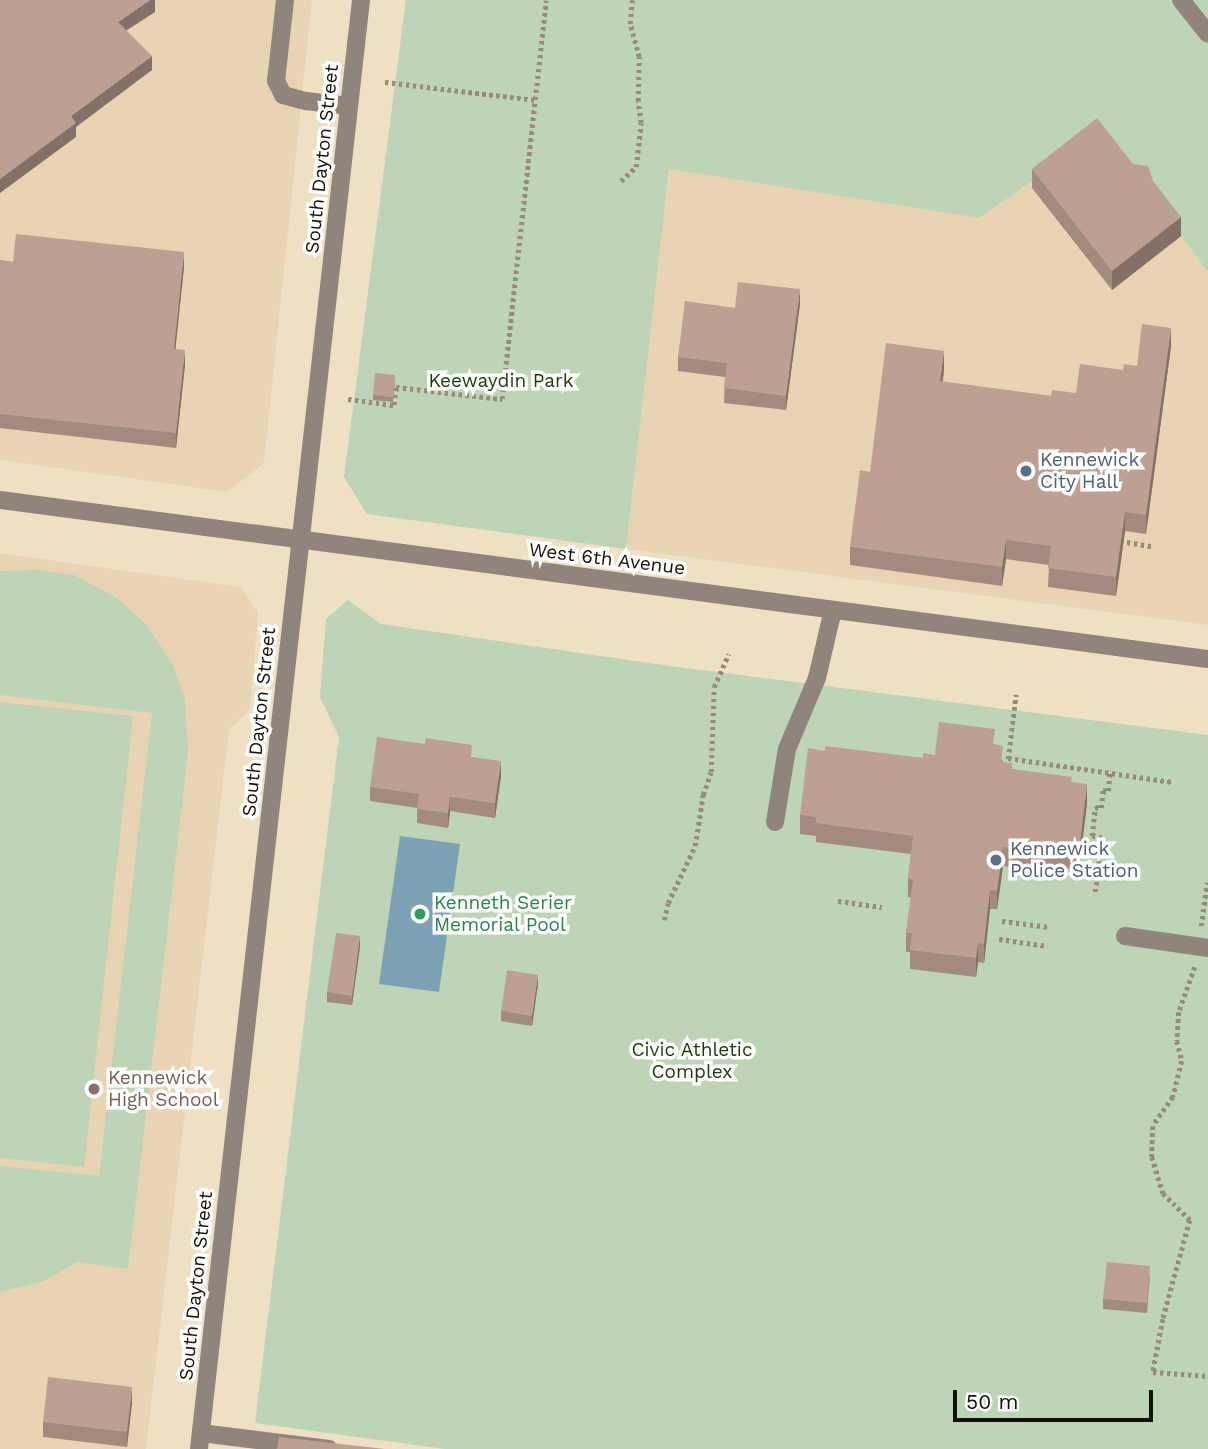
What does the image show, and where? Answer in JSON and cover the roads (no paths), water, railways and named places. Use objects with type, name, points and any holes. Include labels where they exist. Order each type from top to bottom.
[{"type":"street","points":[[285,0],[276,81],[283,95],[306,102],[349,106]]},
{"type":"street","name":"South Dayton Street","points":[[200,1441],[361,0]]},
{"type":"street","points":[[1181,0],[1208,34]]},
{"type":"street","name":"West 6th Avenue","points":[[0,500],[1208,659]]},
{"type":"street","points":[[775,822],[788,749],[817,678],[833,610]]},
{"type":"street","points":[[1125,936],[1208,948]]},
{"type":"street","points":[[200,1441],[329,1449]]},
{"type":"water","name":"Kenneth Serier Memorial Pool","points":[[400,836],[460,844],[439,992],[379,984]]},
{"type":"place","name":"Kennewick City Hall","points":[[1026,471]]},
{"type":"place","name":"Kennewick Police Station","points":[[996,860]]},
{"type":"place","name":"Kenneth Serier Memorial Pool","points":[[420,914]]},
{"type":"place","name":"Kennewick High School","points":[[94,1089]]},
{"type":"park label","name":"Keewaydin Park","points":[[501,381]]},
{"type":"park label","name":"Civic Athletic Complex","points":[[692,1061]]}]
